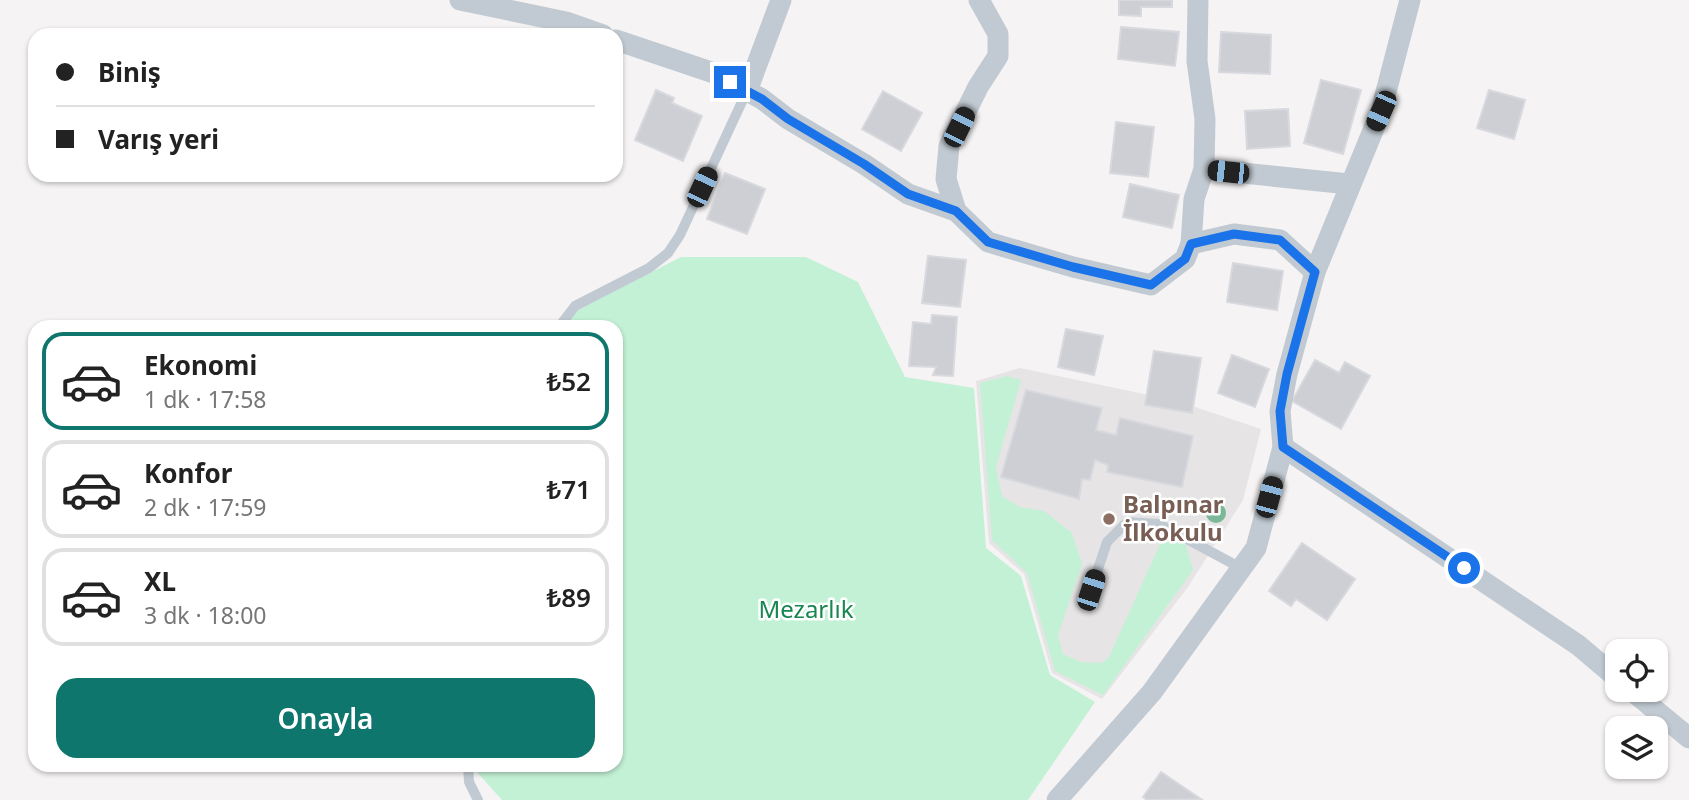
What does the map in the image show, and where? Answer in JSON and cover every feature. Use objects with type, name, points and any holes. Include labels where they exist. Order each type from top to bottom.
[{"type":"street","points":[[460,0],[583,28]]},
{"type":"street","points":[[747,91],[781,0]]},
{"type":"street","points":[[956,211],[946,179],[950,146],[978,87],[998,56],[998,34],[979,0]]},
{"type":"street","points":[[623,42],[713,73],[762,99],[788,119],[864,164],[908,194],[956,211],[988,242],[1073,267],[1151,285],[1185,259],[1191,244],[1194,199],[1204,169],[1205,119],[1198,61],[1198,0]]},
{"type":"street","points":[[1057,800],[1152,692],[1255,548],[1283,447],[1280,411],[1287,374],[1315,272],[1381,111],[1410,0]]},
{"type":"street","points":[[1204,169],[1349,184]]},
{"type":"street","points":[[1191,244],[1234,234],[1280,240],[1315,272]]},
{"type":"street","points":[[1283,447],[1578,645],[1605,668]]},
{"type":"street","points":[[1646,702],[1689,738]]},
{"type":"lane","points":[[564,320],[575,306],[649,268],[668,253],[680,235],[747,91]]},
{"type":"lane","points":[[1091,590],[1107,542],[1127,522],[1159,524],[1241,568]]},
{"type":"lane","points":[[468,772],[468,782],[478,800]]},
{"type":"shaded area","name":"Balpınar İlkokulu","points":[[1020,368],[1177,401],[1261,429],[1243,500],[1188,587],[1102,699],[1052,673],[1024,574],[989,543],[976,381]]},
{"type":"green space","name":"Mezarlık","points":[[681,257],[806,257],[858,282],[905,377],[974,388],[986,548],[1021,576],[1050,675],[1095,702],[1028,800],[502,800],[477,772],[623,772],[623,320],[567,320],[570,314]]},
{"type":"green space","points":[[1007,376],[1021,380],[996,467],[1002,496],[1019,507],[1044,511],[1072,533],[1082,564],[1058,635],[1063,654],[1081,662],[1102,663],[1109,657],[1161,542],[1178,541],[1186,545],[1193,570],[1103,695],[1055,671],[1027,573],[992,540],[980,383]]},
{"type":"building","points":[[1119,0],[1172,0],[1172,7],[1141,7],[1141,16],[1119,15]]},
{"type":"building","points":[[1121,27],[1179,32],[1175,66],[1118,59]]},
{"type":"building","points":[[1221,32],[1271,35],[1270,74],[1219,72]]},
{"type":"building","points":[[1321,80],[1361,90],[1343,154],[1304,143]]},
{"type":"building","points":[[656,90],[674,98],[672,103],[702,116],[683,161],[635,140]]},
{"type":"building","points":[[1489,90],[1525,100],[1514,139],[1477,128]]},
{"type":"building","points":[[883,91],[922,113],[901,151],[862,129]]},
{"type":"building","points":[[1288,109],[1290,146],[1247,149],[1245,111]]},
{"type":"building","points":[[1116,122],[1154,127],[1148,177],[1110,173]]},
{"type":"building","points":[[725,173],[765,189],[747,234],[707,219]]},
{"type":"building","points":[[1130,184],[1179,195],[1172,228],[1123,217]]},
{"type":"building","points":[[928,256],[966,260],[960,307],[922,303]]},
{"type":"building","points":[[1233,263],[1283,271],[1277,310],[1227,302]]},
{"type":"building","points":[[932,315],[957,317],[953,376],[933,375],[936,367],[909,366],[913,322],[931,324]]},
{"type":"building","points":[[1066,329],[1103,336],[1094,375],[1058,367]]},
{"type":"building","points":[[1154,351],[1201,358],[1192,413],[1145,405]]},
{"type":"building","points":[[1232,355],[1269,369],[1255,407],[1218,393]]},
{"type":"building","points":[[1315,360],[1339,373],[1345,362],[1370,376],[1341,429],[1292,401]]},
{"type":"building","points":[[1026,390],[1102,408],[1096,430],[1116,435],[1120,418],[1193,436],[1182,487],[1107,472],[1108,465],[1095,460],[1090,480],[1082,479],[1079,499],[1001,477]]},
{"type":"building","points":[[1302,543],[1355,579],[1327,620],[1296,599],[1291,606],[1269,591]]},
{"type":"building","points":[[1161,772],[1201,799],[1147,800],[1143,797]]},
{"type":"place","name":"Balpınar İlkokulu","points":[[1109,519]]},
{"type":"route","points":[[730,82],[762,99],[788,119],[864,164],[908,194],[956,211],[988,242],[1073,267],[1151,285],[1185,259],[1191,244],[1234,234],[1280,240],[1315,272],[1287,374],[1280,411],[1283,447],[1464,568]]}]
